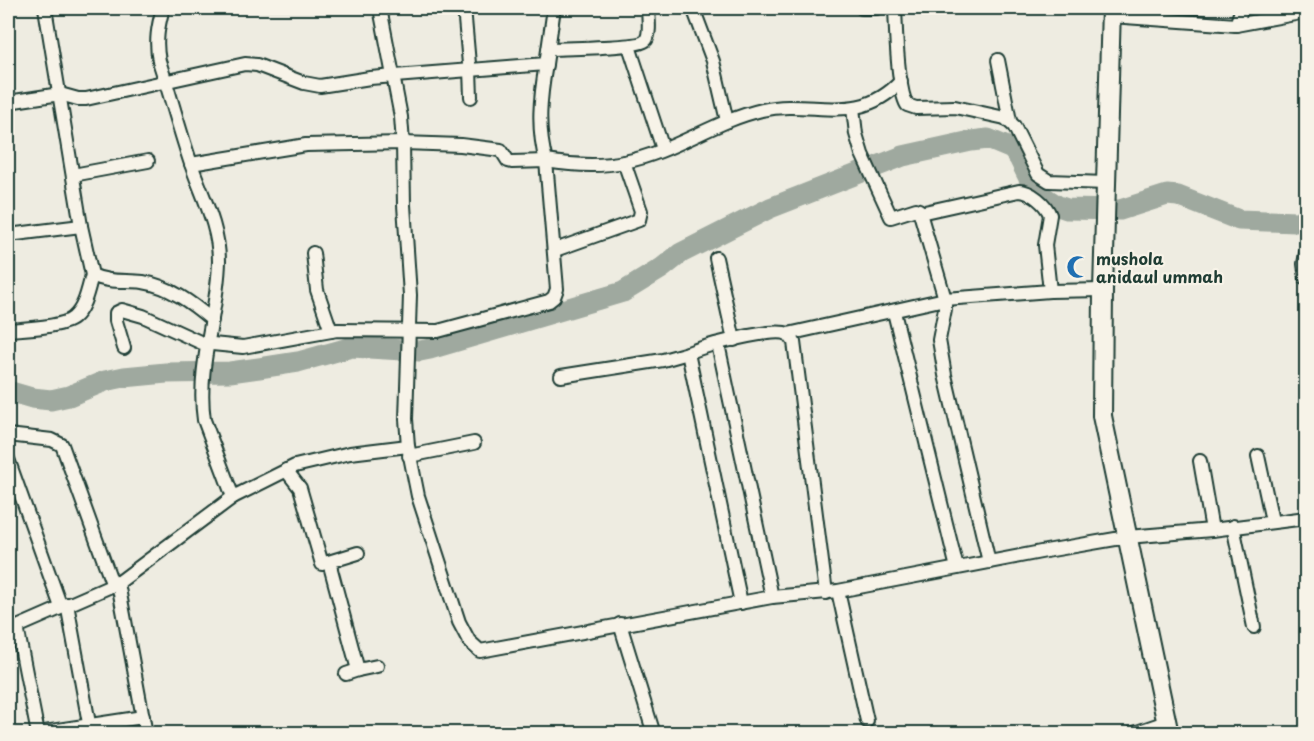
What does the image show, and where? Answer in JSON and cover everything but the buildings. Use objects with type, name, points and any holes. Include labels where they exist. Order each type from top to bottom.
[{"type":"street","points":[[8,330],[54,325],[72,320],[82,307],[92,275],[81,226],[45,8]]},
{"type":"street","points":[[163,8],[158,25],[156,47],[191,164],[212,218],[218,242],[219,261],[205,358],[202,406],[204,420],[233,497]]},
{"type":"street","points":[[380,8],[403,143],[404,205],[410,295],[406,419],[409,451],[418,496],[459,622],[464,634],[480,651],[772,597],[832,592],[1127,537],[1212,530],[1306,518]]},
{"type":"street","points":[[464,8],[471,97]]},
{"type":"street","points":[[124,348],[116,318],[116,313],[122,310],[143,316],[207,345],[243,347],[331,331],[376,330],[409,335],[438,331],[549,302],[557,289],[555,250],[539,112],[554,8]]},
{"type":"street","points":[[548,49],[629,46],[643,43],[646,39],[648,8]]},
{"type":"street","points":[[693,8],[713,61],[727,121]]},
{"type":"street","points":[[862,8],[876,8]]},
{"type":"street","points":[[895,8],[901,81],[905,101],[912,108],[955,107],[998,115],[1010,121]]},
{"type":"street","points":[[1236,25],[1242,8]]},
{"type":"street","points":[[1131,734],[1167,728],[1102,416],[1103,290],[1111,12],[1236,25],[1306,12]]},
{"type":"street","points":[[629,46],[663,149]]},
{"type":"street","points":[[998,60],[1010,121],[1038,174],[1049,181],[1106,187]]},
{"type":"street","points":[[8,102],[60,94],[86,99],[245,63],[257,65],[304,83],[320,86],[469,67],[546,64]]},
{"type":"street","points":[[191,164],[306,145],[403,143],[461,145],[501,150],[508,161],[512,162],[546,161],[579,164],[624,162],[663,149],[727,121],[774,109],[853,108],[884,96],[901,81]]},
{"type":"street","points":[[853,108],[856,134],[862,154],[890,216],[916,210],[920,213],[945,299],[939,340],[989,562]]},
{"type":"street","points":[[73,175],[148,161]]},
{"type":"street","points":[[555,250],[639,220],[641,211],[624,162]]},
{"type":"street","points":[[920,213],[1007,193],[1024,191],[1030,193],[1045,206],[1050,215],[1045,245],[1050,291]]},
{"type":"street","points":[[8,235],[81,226]]},
{"type":"street","points":[[314,253],[317,290],[331,331]]},
{"type":"street","points":[[1306,253],[1304,264],[1306,279]]},
{"type":"street","points":[[716,258],[734,340]]},
{"type":"street","points":[[92,275],[100,279],[145,282],[166,289],[190,302],[212,320]]},
{"type":"street","points":[[561,376],[663,360],[734,340],[777,332],[788,334],[945,299],[1050,291],[1103,290]]},
{"type":"street","points":[[894,312],[957,568]]},
{"type":"street","points":[[788,334],[794,342],[832,592],[867,721]]},
{"type":"street","points":[[718,344],[772,597]]},
{"type":"street","points":[[688,353],[741,603]]},
{"type":"street","points":[[8,435],[52,440],[62,445],[116,584],[146,734]]},
{"type":"street","points":[[143,717],[90,729],[38,733],[12,629],[116,584],[233,497],[295,465],[350,453],[409,451],[474,443]]},
{"type":"street","points":[[1258,456],[1272,521]]},
{"type":"street","points":[[8,459],[12,484],[64,606],[90,729]]},
{"type":"street","points":[[1200,461],[1212,530]]},
{"type":"street","points":[[286,470],[300,488],[321,564],[358,553]]},
{"type":"street","points":[[1233,526],[1254,627]]},
{"type":"street","points":[[329,562],[352,672],[377,666]]},
{"type":"street","points":[[620,624],[654,734]]},
{"type":"waterway","points":[[8,391],[32,398],[51,400],[69,396],[105,381],[124,377],[166,373],[230,372],[298,362],[352,347],[420,351],[430,349],[623,292],[662,268],[681,253],[770,208],[903,156],[971,141],[988,139],[1012,149],[1019,158],[1035,191],[1067,209],[1120,210],[1167,195],[1178,196],[1239,220],[1296,222],[1306,219]]},
{"type":"place","name":"mushola anidaul ummah","points":[[1078,267]]}]
